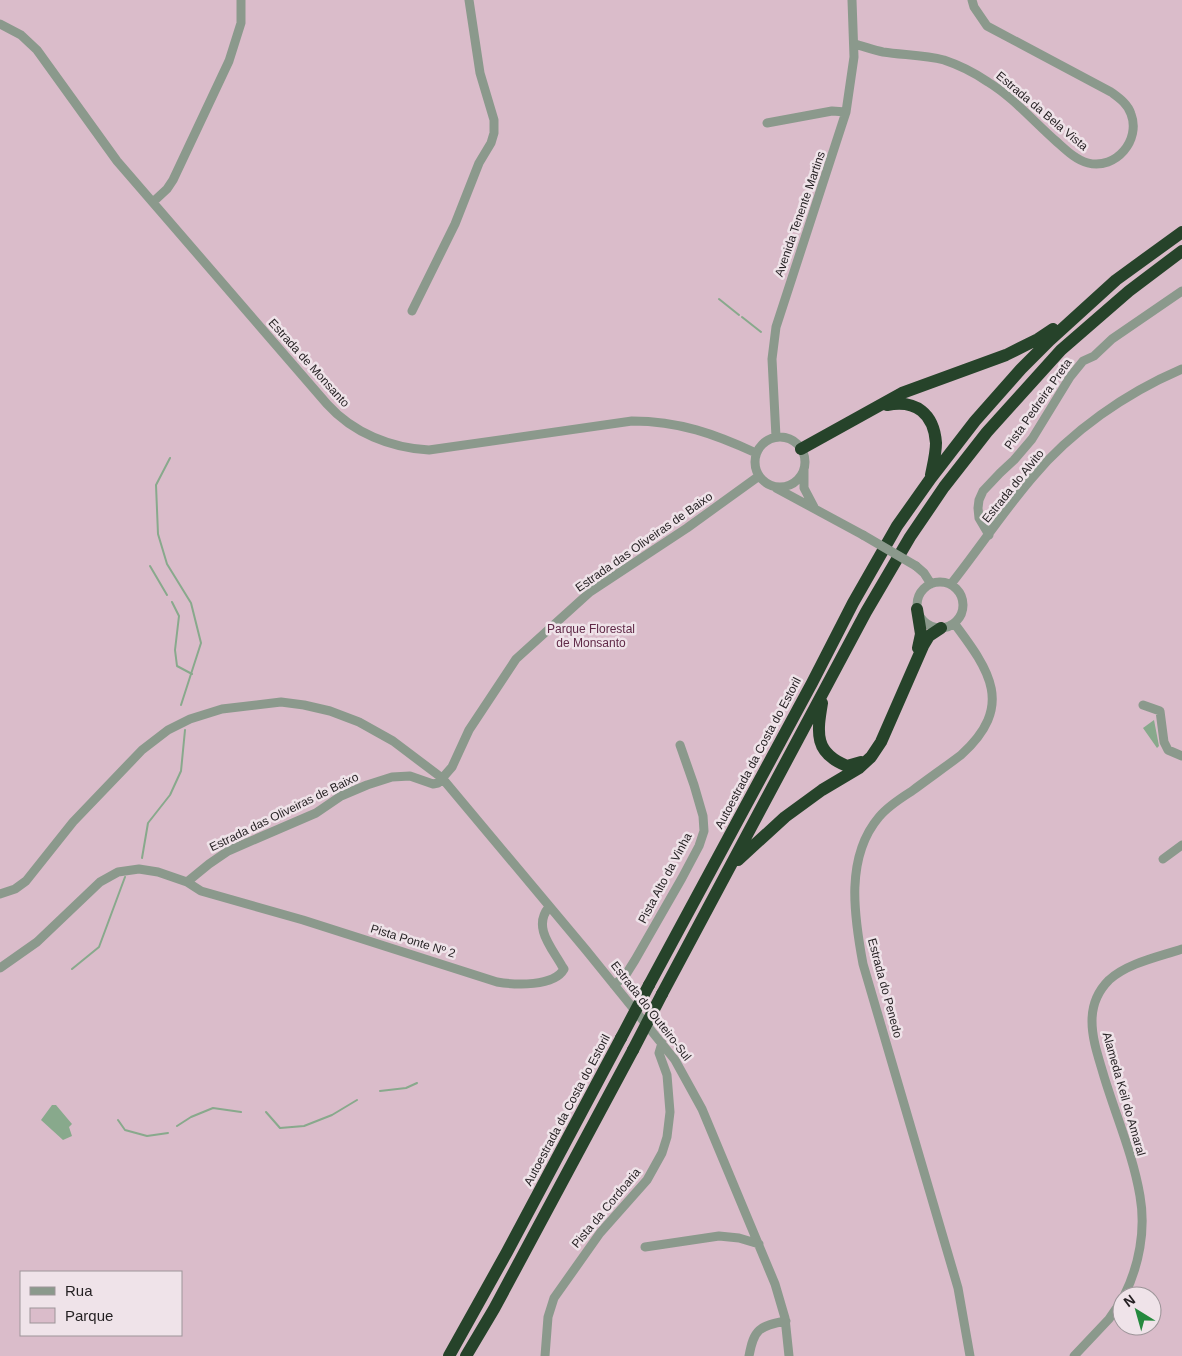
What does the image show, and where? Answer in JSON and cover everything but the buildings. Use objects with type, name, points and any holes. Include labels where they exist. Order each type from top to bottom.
[{"type":"highway","name":"Autoestrada da Costa do Estoril","points":[[449,1356],[507,1252],[853,603],[897,526],[975,421],[1021,369],[1116,280],[1182,232]]},
{"type":"highway","points":[[466,1356],[494,1309],[866,612],[910,537],[944,487],[987,432],[1034,379],[1068,344],[1122,297],[1182,251]]},
{"type":"highway","points":[[802,449],[902,393],[1006,355],[1038,339],[1084,308]]},
{"type":"highway","points":[[878,408],[898,403],[906,404],[922,411],[928,417],[933,428],[936,445],[931,478]]},
{"type":"highway","points":[[824,692],[818,738],[825,752],[837,762],[847,766],[859,763],[868,755],[878,740],[919,647],[921,634],[917,609]]},
{"type":"highway","points":[[730,867],[785,817],[822,790],[859,768],[871,757],[881,742],[923,646],[929,636],[941,628]]},
{"type":"street","points":[[153,202],[167,190],[173,180],[229,61],[240,23],[241,0]]},
{"type":"street","points":[[412,311],[455,224],[479,164],[492,144],[494,120],[480,73],[469,0]]},
{"type":"street","name":"Avenida Tenente Martins","points":[[776,437],[772,359],[776,327],[846,112],[854,44],[852,0]]},
{"type":"street","name":"Estrada da Bela Vista","points":[[854,44],[882,52],[946,61],[968,70],[994,85],[1066,150],[1089,164],[1104,163],[1117,157],[1129,145],[1134,130],[1134,123],[1131,113],[1124,102],[1111,92],[987,26],[974,7],[972,0]]},
{"type":"street","name":"Estrada de Monsanto","points":[[0,24],[21,35],[36,50],[104,144],[330,407],[355,427],[372,437],[399,446],[429,450],[632,422],[654,422],[675,424],[711,434],[756,454]]},
{"type":"street","points":[[767,123],[832,111],[846,112]]},
{"type":"street","name":"Pista Pedreira Preta","points":[[989,535],[978,513],[979,500],[983,491],[1032,439],[1070,377],[1083,361],[1094,356],[1112,339],[1182,291]]},
{"type":"street","name":"Estrada do Alvito","points":[[951,584],[1032,478],[1064,445],[1134,392],[1182,369]]},
{"type":"street","points":[[814,507],[804,488],[805,458],[802,449],[791,439],[776,437],[764,442],[756,454],[755,463],[759,476],[770,485],[814,507],[916,566],[928,578],[931,584]]},
{"type":"street","points":[[770,485],[782,487],[794,483],[802,474],[804,468]]},
{"type":"street","name":"Estrada das Oliveiras de Baixo","points":[[187,882],[208,864],[228,851],[316,813],[341,796],[367,785],[392,777],[410,776],[433,784],[438,783],[455,761],[469,730],[516,659],[590,592],[687,528],[759,476]]},
{"type":"street","points":[[943,582],[951,584],[958,590],[963,603],[960,616],[954,623],[941,628],[924,622],[917,609],[919,596],[931,584],[943,582]]},
{"type":"street","name":"Estrada do Penedo","points":[[954,623],[977,655],[987,673],[991,692],[991,707],[988,721],[973,744],[880,816],[862,844],[858,862],[855,899],[857,932],[863,964],[958,1288],[970,1356]]},
{"type":"street","name":"Estrada do Outeiro-Sul","points":[[0,894],[26,881],[73,822],[142,750],[176,725],[222,710],[280,702],[330,711],[359,722],[393,741],[442,778],[675,1060],[693,1092],[775,1284],[786,1322],[789,1356]]},
{"type":"street","points":[[1146,715],[1144,705],[1160,711],[1164,742],[1168,750],[1182,756]]},
{"type":"street","name":"Pista Alto da Vinha","points":[[614,985],[626,976],[691,862],[704,831],[703,816],[680,745]]},
{"type":"street","points":[[1164,858],[1182,845]]},
{"type":"street","points":[[0,968],[37,942],[100,882],[118,872],[139,869],[158,872],[187,882]]},
{"type":"street","name":"Pista Ponte Nº 2","points":[[187,882],[201,891],[304,920],[497,982],[511,984],[550,980],[558,976],[564,969],[544,938],[542,928],[544,913],[549,907]]},
{"type":"street","name":"Alameda Keil do Amaral","points":[[1128,1286],[1137,1264],[1142,1210],[1136,1181],[1092,1032],[1093,1009],[1103,987],[1116,975],[1141,963],[1182,949]]},
{"type":"street","name":"Pista da Cordoaria","points":[[545,1356],[548,1317],[554,1298],[600,1233],[647,1180],[662,1153],[667,1137],[670,1112],[667,1075],[659,1053],[662,1043]]},
{"type":"street","points":[[645,1247],[719,1236],[740,1238],[759,1244]]},
{"type":"street","points":[[1074,1356],[1112,1315]]},
{"type":"street","points":[[749,1356],[752,1341],[757,1332],[767,1326],[786,1322]]},
{"type":"green space","name":"Parque Florestal de Monsanto","points":[[0,0],[1182,0],[1182,1356],[0,1356]]},
{"type":"shaded area","points":[[1154,720],[1159,746],[1157,748],[1143,728]]},
{"type":"shaded area","points":[[52,1105],[56,1105],[72,1124],[69,1127],[72,1136],[63,1140],[41,1120]]},
{"type":"waterway","points":[[719,299],[739,315]]},
{"type":"waterway","points":[[742,317],[761,332]]},
{"type":"waterway","points":[[170,458],[156,485],[158,534],[167,564],[191,603],[201,643],[181,705]]},
{"type":"waterway","points":[[150,566],[167,595]]},
{"type":"waterway","points":[[172,602],[179,616],[175,650],[177,666],[192,674]]},
{"type":"waterway","points":[[142,858],[148,823],[170,795],[181,771],[185,730]]},
{"type":"waterway","points":[[72,969],[99,947],[125,877]]},
{"type":"waterway","points":[[380,1091],[406,1088],[417,1083]]},
{"type":"waterway","points":[[266,1112],[280,1128],[304,1126],[332,1115],[357,1100]]},
{"type":"waterway","points":[[177,1126],[191,1117],[213,1108],[241,1112]]},
{"type":"waterway","points":[[118,1120],[125,1130],[147,1136],[168,1133]]}]
